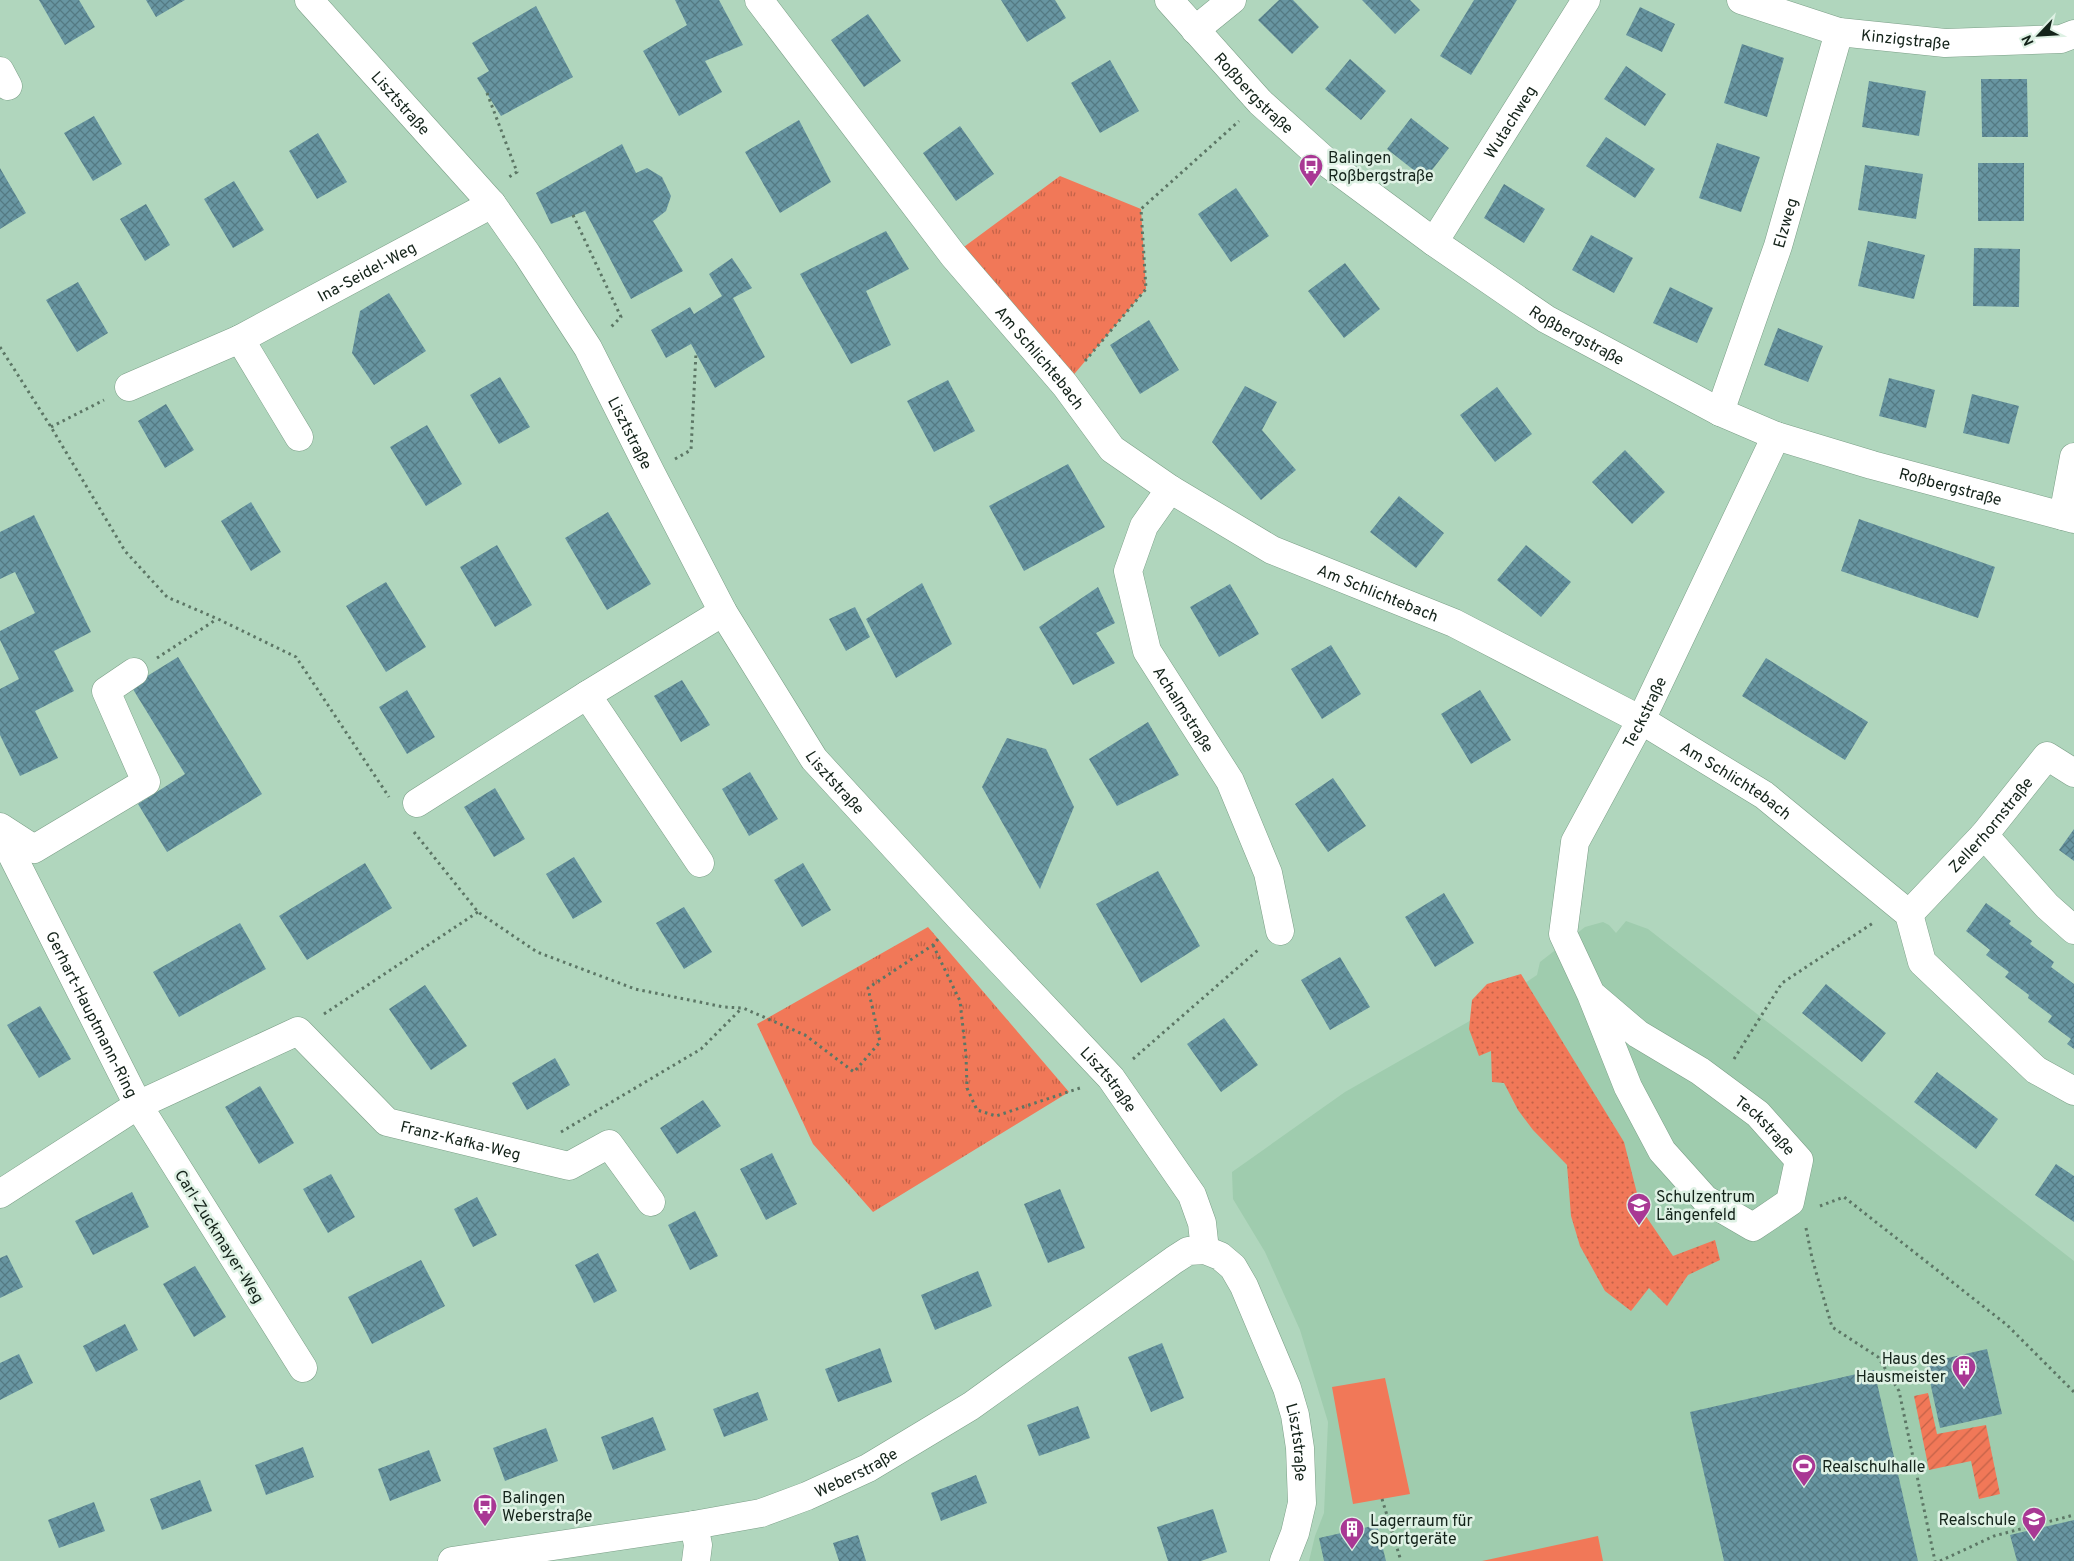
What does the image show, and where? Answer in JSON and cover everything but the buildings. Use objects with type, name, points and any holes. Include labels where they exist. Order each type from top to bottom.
[{"type":"street","name":"Lisztstraße","points":[[309,0],[489,200],[588,348],[723,612],[814,759],[958,917],[1111,1078],[1192,1195],[1202,1222],[1205,1250],[1220,1256],[1233,1267],[1244,1286],[1287,1388],[1295,1414],[1300,1448],[1302,1503],[1295,1533],[1284,1561]]},
{"type":"street","name":"Am Schlichtebach","points":[[759,0],[953,255],[1065,385],[1112,449],[1170,489],[1272,550],[1454,623],[1641,720],[1764,795],[1910,914]]},
{"type":"street","name":"Roßbergstraße","points":[[1169,0],[1260,102],[1330,165],[1434,242],[1546,319],[1720,412],[1776,436],[1872,465],[2069,518]]},
{"type":"street","points":[[1195,30],[1232,0]]},
{"type":"street","name":"Wutachweg","points":[[1434,242],[1586,0]]},
{"type":"street","name":"Kinzigstraße","points":[[1741,0],[1839,32],[1945,43],[2061,39],[2074,34]]},
{"type":"street","name":"Elzweg","points":[[1720,412],[1778,246],[1839,32]]},
{"type":"street","name":"Ina-Seidel-Weg","points":[[129,387],[240,339],[489,200]]},
{"type":"street","points":[[240,339],[298,437]]},
{"type":"street","name":"Teckstraße","points":[[1590,994],[1638,1034],[1700,1071],[1758,1114],[1799,1160],[1790,1202],[1753,1227],[1705,1200],[1662,1151],[1628,1087],[1563,934],[1575,842],[1641,720],[1776,436]]},
{"type":"street","points":[[2069,518],[2074,457]]},
{"type":"street","name":"Achalmstraße","points":[[1170,489],[1144,526],[1128,571],[1147,651],[1230,781],[1268,873],[1280,931]]},
{"type":"street","points":[[417,803],[587,695],[723,612]]},
{"type":"street","points":[[0,827],[34,850],[146,782],[106,691],[134,672]]},
{"type":"street","points":[[587,695],[700,863]]},
{"type":"street","name":"Zellerhornstraße","points":[[1910,914],[1984,835],[2047,756],[2074,773]]},
{"type":"street","name":"Gerhart-Hauptmann-Ring","points":[[0,831],[138,1105],[0,1194]]},
{"type":"street","points":[[1984,835],[2047,906],[2074,930]]},
{"type":"street","points":[[1910,914],[1922,962],[2036,1070],[2074,1091]]},
{"type":"street","points":[[138,1105],[298,1031]]},
{"type":"street","name":"Franz-Kafka-Weg","points":[[298,1031],[387,1122],[568,1166],[609,1144],[651,1202]]},
{"type":"street","name":"Carl-Zuckmayer-Weg","points":[[138,1105],[302,1368]]},
{"type":"street","name":"Weberstraße","points":[[452,1561],[694,1525],[761,1513],[807,1496],[868,1468],[971,1406],[1174,1260],[1188,1251],[1205,1250]]},
{"type":"street","points":[[694,1525],[698,1545],[696,1561]]},
{"type":"path","points":[[487,93],[517,172],[489,200]]},
{"type":"path","points":[[1065,385],[1146,289],[1141,209],[1260,102]]},
{"type":"path","points":[[573,216],[621,318],[588,348]]},
{"type":"path","points":[[651,473],[691,450],[696,353]]},
{"type":"path","points":[[51,426],[129,387]]},
{"type":"path","points":[[134,672],[218,619]]},
{"type":"path","points":[[298,1031],[478,912]]},
{"type":"path","points":[[1732,1062],[1782,983],[1879,920],[1910,914]]},
{"type":"path","points":[[933,945],[960,1001],[968,1088],[977,1110],[996,1116],[1111,1078],[1280,931]]},
{"type":"path","points":[[522,1155],[701,1050],[743,1008]]},
{"type":"path","points":[[1819,1206],[1844,1197],[2007,1325],[2074,1392]]},
{"type":"path","points":[[1804,1221],[1812,1258],[1832,1327],[1878,1357],[1899,1391],[1935,1561]]},
{"type":"path","points":[[1382,1499],[1401,1561]]},
{"type":"path","points":[[1940,1561],[1994,1536],[2074,1515]]},
{"type":"shaded area","name":"Schulzentrum Längenfeld","points":[[1626,921],[1648,929],[2074,1261],[2074,1561],[1309,1561],[1315,1536],[1324,1513],[1328,1422],[1300,1330],[1265,1252],[1233,1199],[1232,1172],[1345,1092],[1510,998],[1525,983],[1537,975],[1540,962],[1585,927],[1603,922],[1609,925],[1616,933]]},
{"type":"green space","points":[[1060,176],[1141,209],[1146,289],[1065,385],[953,255]]},
{"type":"green space","points":[[928,927],[1069,1092],[873,1212],[813,1144],[757,1024]]},
{"type":"green space","points":[[1521,974],[1624,1142],[1641,1209],[1673,1256],[1715,1240],[1720,1260],[1688,1275],[1667,1306],[1649,1288],[1631,1311],[1605,1291],[1580,1246],[1571,1216],[1567,1165],[1533,1130],[1518,1110],[1504,1083],[1492,1082],[1491,1051],[1479,1056],[1469,1029],[1472,1000],[1487,984]]},
{"type":"green space","points":[[1385,1378],[1410,1494],[1353,1504],[1332,1387]]},
{"type":"green space","points":[[1928,1393],[1937,1434],[1986,1425],[2000,1494],[1979,1499],[1971,1461],[1929,1470],[1914,1396]]},
{"type":"green space","points":[[1598,1536],[1603,1561],[1482,1561]]},
{"type":"place","name":"Balingen Roßbergstraße","points":[[1311,187]]},
{"type":"place","name":"Schulzentrum Längenfeld","points":[[1639,1226]]},
{"type":"place","name":"Haus des Hausmeister","points":[[1964,1388]]},
{"type":"place","name":"Realschulhalle","points":[[1804,1487]]},
{"type":"place","name":"Balingen Weberstraße","points":[[485,1527]]},
{"type":"place","name":"Realschule","points":[[2034,1540]]},
{"type":"place","name":"Lagerraum für Sportgeräte","points":[[1352,1550]]}]
